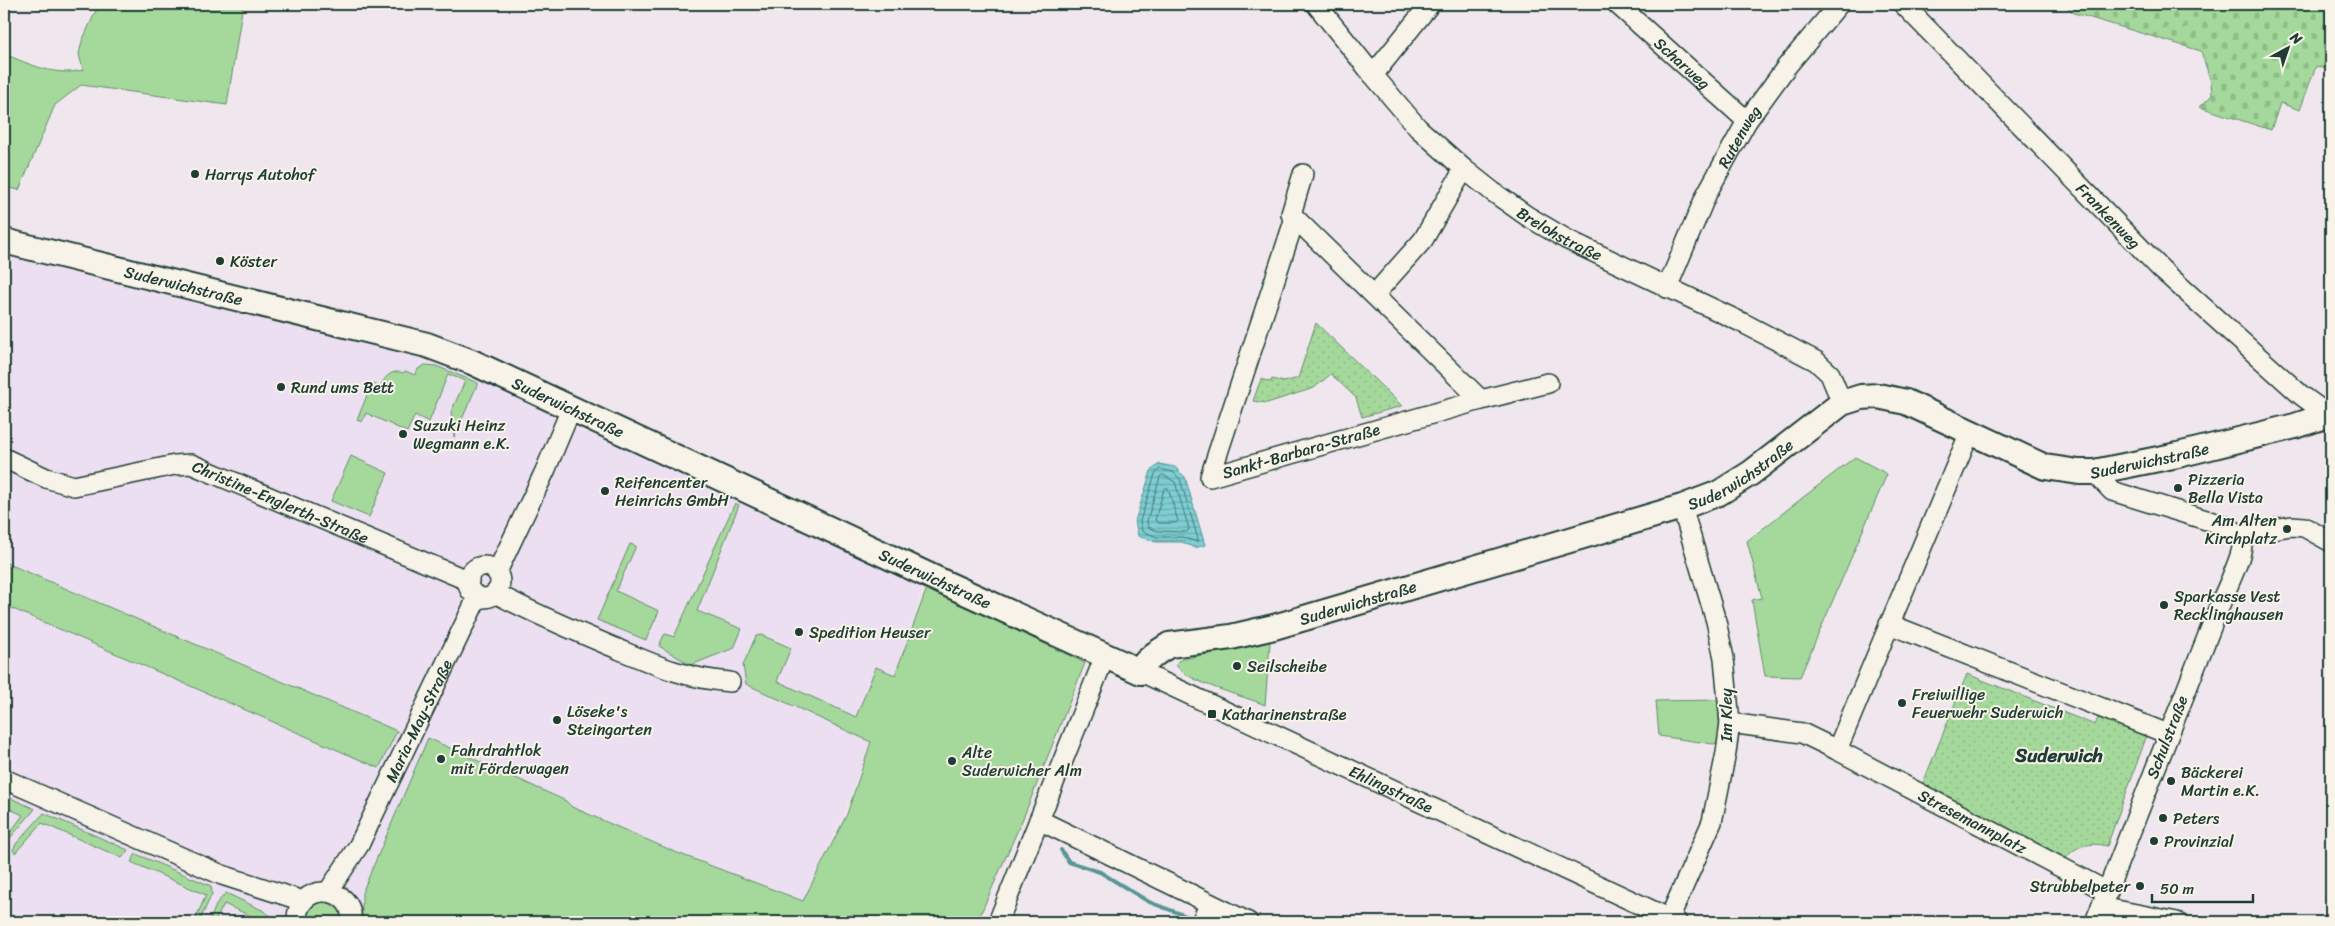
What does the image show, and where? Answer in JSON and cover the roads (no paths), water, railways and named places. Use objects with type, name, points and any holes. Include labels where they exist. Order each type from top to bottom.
[{"type":"main road","name":"Suderwichstraße","points":[[5,245],[427,345],[472,362],[1105,656]]},
{"type":"main road","name":"Suderwichstraße","points":[[1141,672],[1146,662],[1170,645],[1231,637],[1274,627],[1682,507],[1719,492],[1751,473],[1842,403],[1861,397],[1893,398],[2045,467],[2079,472],[2094,472],[2178,455],[2295,426],[2329,414]]},
{"type":"main road","name":"Ehlingstraße","points":[[1105,656],[1141,672]]},
{"type":"street","name":"Brelohstraße","points":[[1316,4],[1372,75],[1418,128],[1464,169],[1527,216],[1566,240],[1743,323],[1816,361],[1830,374],[1842,403]]},
{"type":"street","points":[[1372,75],[1430,4]]},
{"type":"street","name":"Scharweg","points":[[1617,4],[1747,122]]},
{"type":"street","name":"Rutenweg","points":[[1667,288],[1707,193],[1747,122],[1787,66],[1840,4]]},
{"type":"street","name":"Frankenweg","points":[[1903,4],[2161,269],[2301,395],[2329,414]]},
{"type":"street","points":[[1374,295],[1423,240],[1464,169]]},
{"type":"street","name":"Sankt-Barbara-Straße","points":[[1303,174],[1291,214],[1295,218],[1210,477],[1481,400],[1548,383]]},
{"type":"street","points":[[1295,218],[1481,400]]},
{"type":"street","points":[[497,572],[545,471],[571,409]]},
{"type":"street","points":[[1837,750],[1970,432]]},
{"type":"street","name":"Christine-Englerth-Straße","points":[[4,458],[46,478],[74,486],[106,481],[175,465],[191,464],[536,615],[674,673],[703,680],[730,682]]},
{"type":"street","points":[[2094,472],[2112,491],[2229,527],[2240,543],[2291,526],[2304,527],[2331,542]]},
{"type":"street","name":"Im Kley","points":[[1673,920],[1712,822],[1730,723],[1724,658],[1716,621],[1682,507]]},
{"type":"street","name":"Schulstraße","points":[[2101,907],[2240,543]]},
{"type":"street","points":[[480,567],[489,567],[497,572],[500,581],[481,590],[472,572],[480,567]]},
{"type":"street","name":"Maria-May-Straße","points":[[336,896],[481,590]]},
{"type":"street","points":[[1889,624],[2168,734]]},
{"type":"street","points":[[998,922],[1105,656]]},
{"type":"street","name":"Ehlingstraße","points":[[1141,672],[1673,920]]},
{"type":"street","name":"Stresemannplatz","points":[[1730,723],[1802,733],[1837,750],[2101,907],[2177,922]]},
{"type":"street","points":[[4,779],[236,881],[299,913],[319,892],[336,896],[350,908],[352,922]]},
{"type":"street","points":[[1039,820],[1248,922]]},
{"type":"street","points":[[1201,922],[1210,904]]},
{"type":"water","points":[[1159,464],[1175,467],[1185,477],[1205,545],[1195,548],[1182,542],[1156,542],[1138,536],[1135,521],[1151,471]]},
{"type":"waterway","points":[[1061,850],[1069,862],[1100,872],[1149,902],[1189,917]]},
{"type":"place","name":"Harrys Autohof","points":[[195,174]]},
{"type":"place","name":"Köster","points":[[220,261]]},
{"type":"place","name":"Rund ums Bett","points":[[281,387]]},
{"type":"place","name":"Suzuki Heinz Wegmann e.K.","points":[[403,434]]},
{"type":"place","name":"Pizzeria Bella Vista","points":[[2178,488]]},
{"type":"place","name":"Reifencenter Heinrichs GmbH","points":[[605,491]]},
{"type":"place","name":"Am Alten Kirchplatz","points":[[2287,529]]},
{"type":"place","name":"Sparkasse Vest Recklinghausen","points":[[2164,605]]},
{"type":"place","name":"Spedition Heuser","points":[[799,632]]},
{"type":"place","name":"Seilscheibe","points":[[1237,666]]},
{"type":"place","name":"Freiwillige Feuerwehr Suderwich","points":[[1902,703]]},
{"type":"place","name":"Katharinenstraße","points":[[1212,714]]},
{"type":"place","name":"Löseke's Steingarten","points":[[557,720]]},
{"type":"place","name":"Fahrdrahtlok mit Förderwagen","points":[[441,759]]},
{"type":"place","name":"Alte Suderwicher Alm","points":[[952,761]]},
{"type":"place","name":"Bäckerei Martin e.K.","points":[[2171,781]]},
{"type":"place","name":"Peters","points":[[2163,818]]},
{"type":"place","name":"Provinzial","points":[[2154,841]]},
{"type":"place","name":"Strubbelpeter","points":[[2140,886]]},
{"type":"district","name":"Suderwich","points":[[2059,755]]}]
